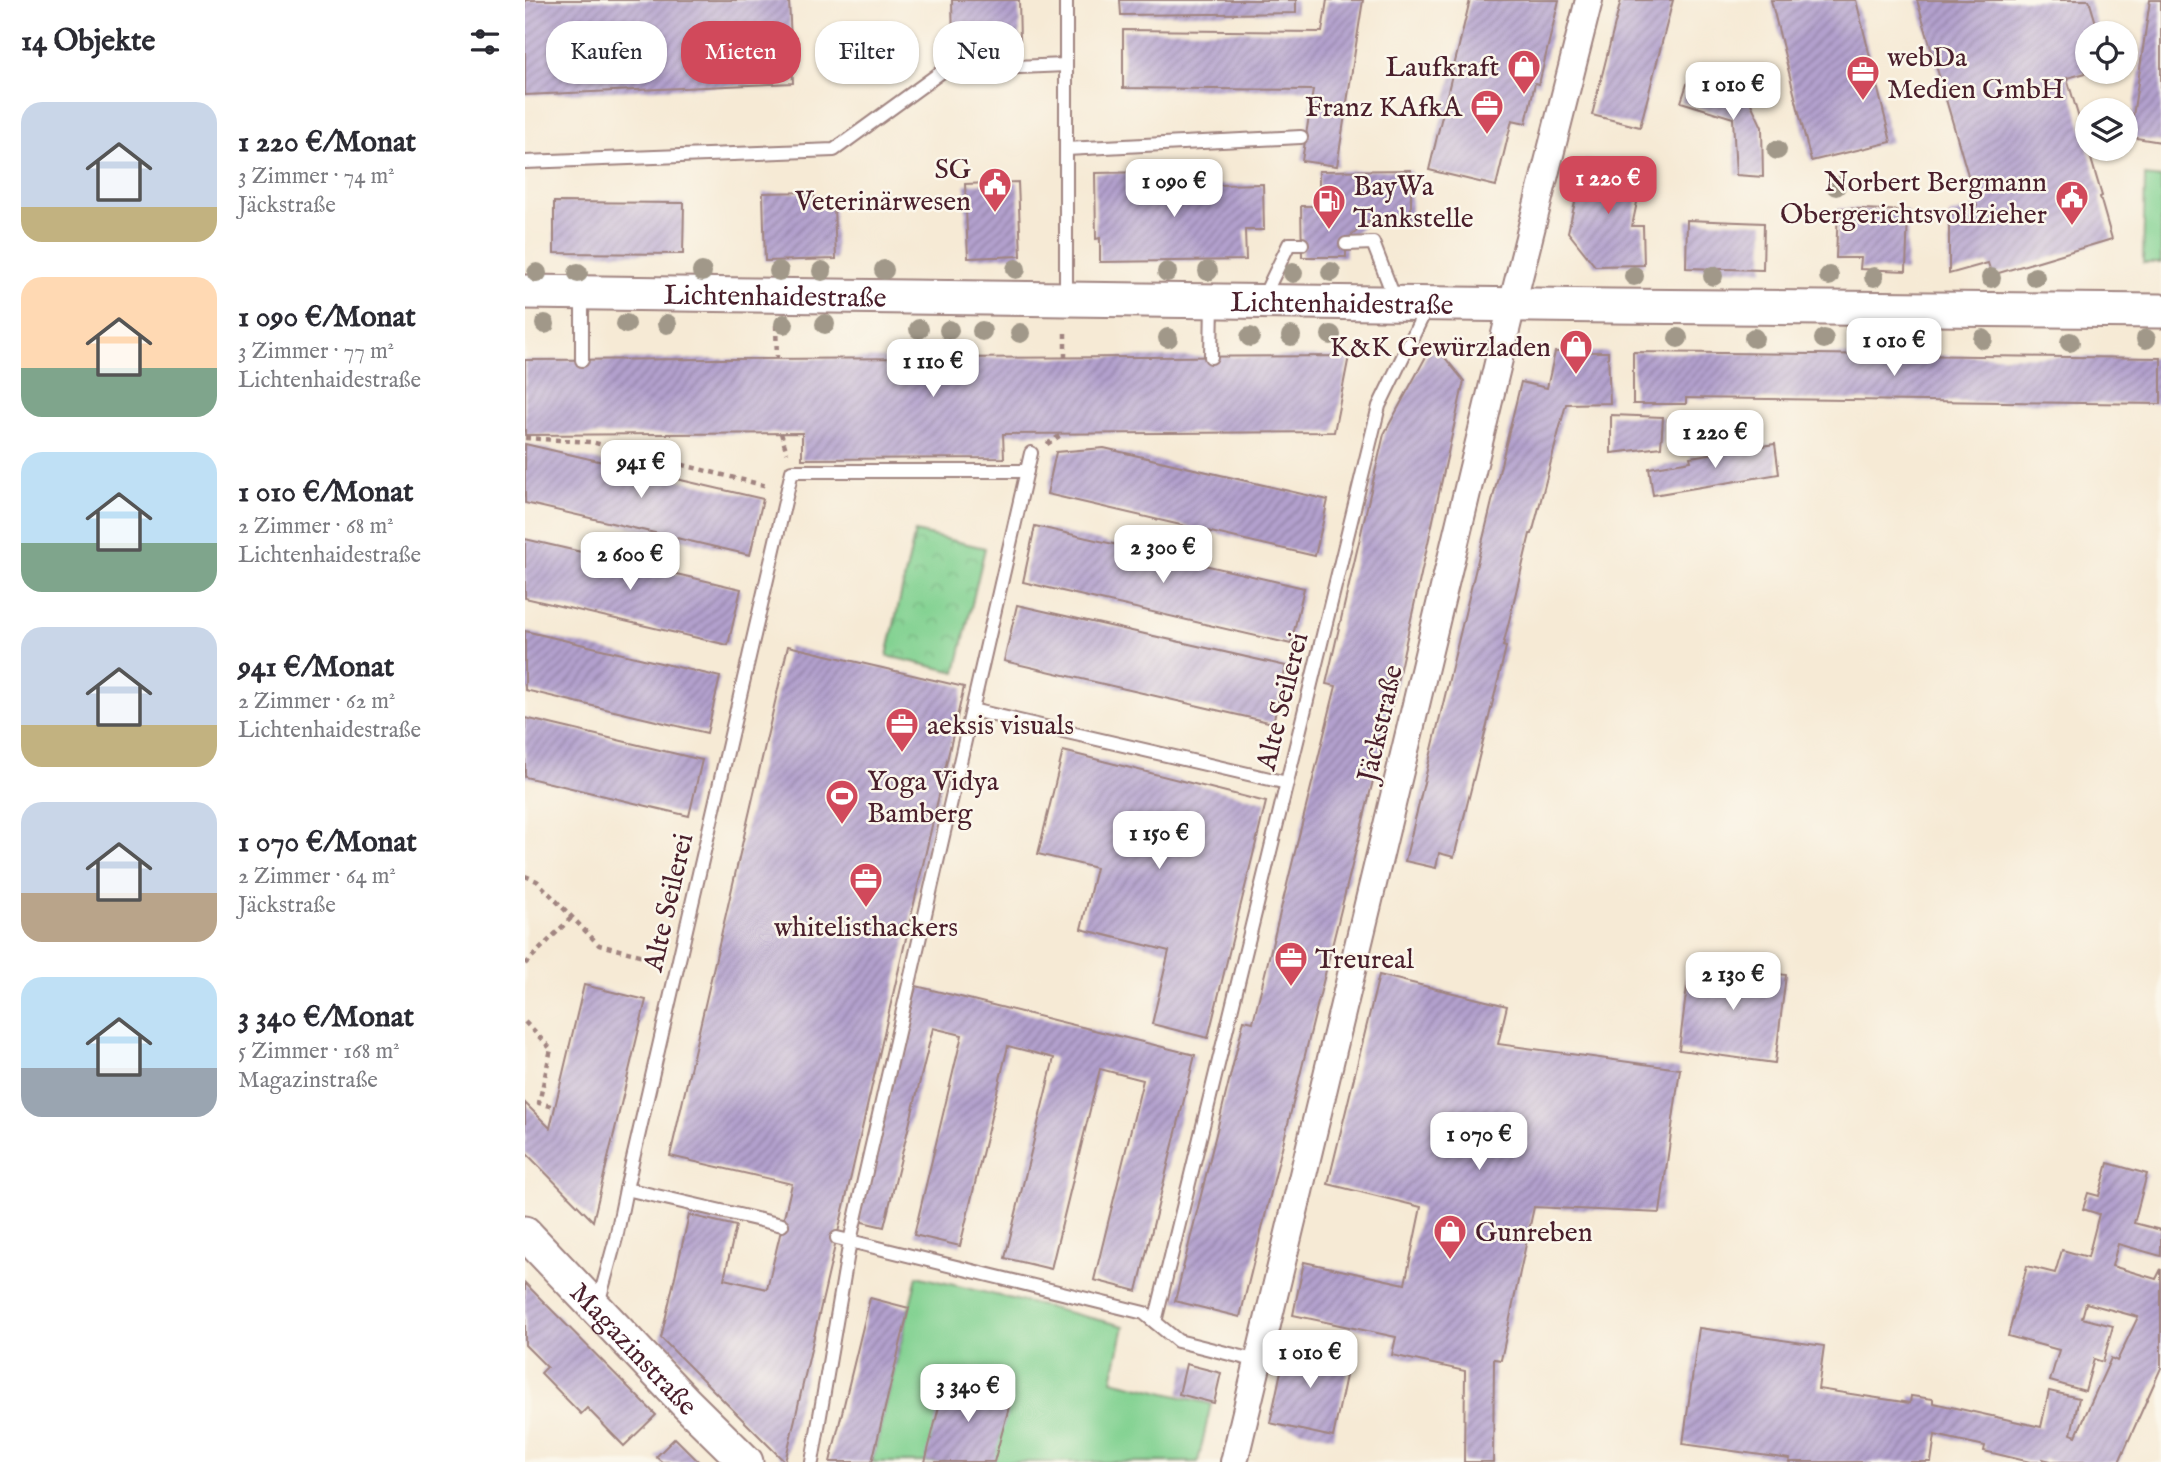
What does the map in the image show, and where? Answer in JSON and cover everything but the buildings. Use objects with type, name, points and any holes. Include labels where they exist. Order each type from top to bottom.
[{"type":"street","name":"Jäckstraße","points":[[1234,1462],[1589,0]]},
{"type":"street","name":"Lichtenhaidestraße","points":[[525,292],[2161,311]]},
{"type":"street","name":"Magazinstraße","points":[[525,1233],[746,1462]]},
{"type":"lane","points":[[1066,0],[1066,299]]},
{"type":"lane","points":[[525,162],[834,150],[944,70],[1066,65]]},
{"type":"lane","points":[[1066,149],[1301,136]]},
{"type":"lane","points":[[1346,244],[1373,243],[1413,304]]},
{"type":"lane","points":[[1261,302],[1289,244],[1302,244]]},
{"type":"lane","points":[[582,293],[582,360]]},
{"type":"lane","points":[[1211,357],[1212,301]]},
{"type":"lane","name":"Alte Seilerei","points":[[1155,1322],[1379,406],[1413,304]]},
{"type":"lane","points":[[812,1462],[843,1239],[972,710],[1031,453]]},
{"type":"lane","name":"Alte Seilerei","points":[[597,1308],[616,1238],[792,471],[1027,471]]},
{"type":"lane","points":[[972,710],[1287,783]]},
{"type":"lane","points":[[626,1189],[782,1225]]},
{"type":"lane","points":[[843,1239],[1144,1313],[1178,1341],[1258,1361]]},
{"type":"path","points":[[525,438],[591,442],[787,491]]},
{"type":"path","points":[[525,876],[537,881],[599,944],[678,964]]},
{"type":"path","points":[[525,964],[572,917]]},
{"type":"path","points":[[525,1022],[551,1049],[539,1103],[555,1107]]},
{"type":"green space","points":[[2145,176],[2161,178],[2161,263],[2143,263]]},
{"type":"green space","points":[[915,532],[985,548],[956,672],[887,656]]},
{"type":"green space","points":[[917,1276],[1124,1326],[1112,1380],[1211,1404],[1198,1462],[872,1462]]},
{"type":"place","name":"Laufkraft","points":[[1524,96]]},
{"type":"place","name":"webDa Medien GmbH","points":[[1863,102]]},
{"type":"place","name":"Franz KAfkA","points":[[1487,136]]},
{"type":"place","name":"SG Veterinärwesen","points":[[995,214]]},
{"type":"place","name":"Norbert Bergmann Obergerichtsvollzieher","points":[[2072,227]]},
{"type":"place","name":"BayWa Tankstelle","points":[[1329,231]]},
{"type":"place","name":"K&K Gewürzladen","points":[[1576,376]]},
{"type":"place","name":"aeksis visuals","points":[[902,754]]},
{"type":"place","name":"Yoga Vidya Bamberg","points":[[842,826]]},
{"type":"place","name":"whitelisthackers","points":[[866,909]]},
{"type":"place","name":"Treureal","points":[[1291,988]]},
{"type":"place","name":"Gunreben","points":[[1450,1261]]}]
